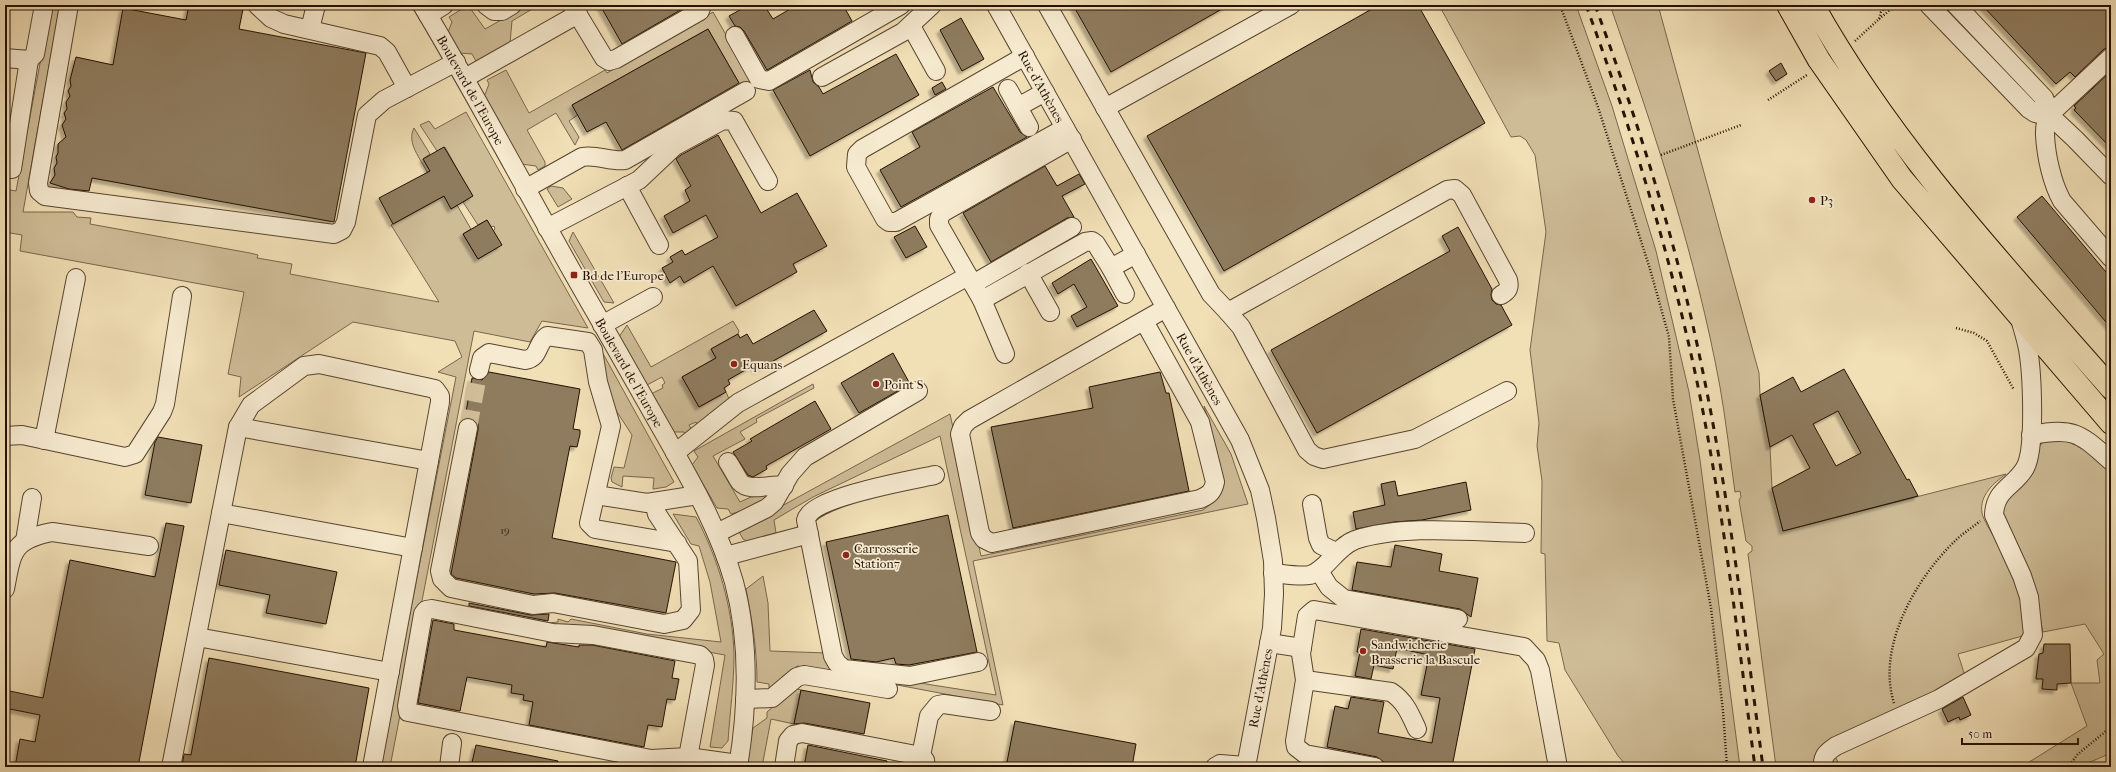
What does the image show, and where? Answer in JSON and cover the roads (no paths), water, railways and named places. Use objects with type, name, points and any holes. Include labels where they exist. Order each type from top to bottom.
[{"type":"highway","points":[[1788,5],[1819,60],[1902,179],[2020,319],[2111,423]]},
{"type":"highway","points":[[1813,5],[1834,43],[1919,166],[2111,388]]},
{"type":"street","points":[[12,169],[29,60],[35,54],[44,5]]},
{"type":"street","points":[[69,5],[38,183],[39,191],[45,196],[334,234],[342,230],[346,222],[367,115],[384,100],[456,62]]},
{"type":"street","points":[[257,5],[271,18],[284,24],[380,46],[387,52],[407,88]]},
{"type":"street","points":[[310,29],[316,5]]},
{"type":"street","points":[[425,10],[444,5]]},
{"type":"street","points":[[486,5],[494,11],[502,11],[512,5]]},
{"type":"street","points":[[465,78],[575,10],[604,58],[609,60],[616,59],[700,11],[702,5]]},
{"type":"street","points":[[735,36],[759,79],[764,82],[769,81],[901,5]]},
{"type":"street","points":[[822,77],[911,26],[921,14],[932,5]]},
{"type":"street","name":"Rue d'Athènes","points":[[996,5],[1240,440],[1260,490],[1269,530],[1274,594],[1269,643],[1246,767]]},
{"type":"street","points":[[1047,5],[1211,294],[1240,327],[1307,450],[1314,456],[1323,459],[1415,439],[1507,391]]},
{"type":"street","points":[[1105,108],[1291,5]]},
{"type":"street","points":[[1929,5],[2029,109],[2035,113],[2048,116]]},
{"type":"street","points":[[1943,5],[2048,116],[2075,139],[2111,176]]},
{"type":"street","points":[[1956,5],[2044,98],[2048,116],[2044,134],[2057,192],[2062,201],[2111,258]]},
{"type":"street","name":"Boulevard de l'Europe","points":[[425,10],[456,62],[525,189],[675,452],[717,533],[735,585],[746,651],[745,699],[738,766]]},
{"type":"street","points":[[911,26],[936,71]]},
{"type":"street","points":[[1025,56],[862,149],[857,154],[855,160],[856,167],[885,219],[889,222],[896,222],[1069,133]]},
{"type":"street","points":[[2048,116],[2111,57]]},
{"type":"street","points":[[5,58],[29,60]]},
{"type":"street","points":[[1008,89],[1029,127]]},
{"type":"street","points":[[525,189],[582,157],[590,155],[617,161],[626,160],[746,92]]},
{"type":"street","points":[[1018,107],[1045,92]]},
{"type":"street","points":[[547,228],[639,180],[675,146],[723,120],[730,119],[734,122],[768,181]]},
{"type":"street","points":[[1005,354],[982,300],[939,226],[939,219],[942,213],[1069,133]]},
{"type":"street","points":[[627,186],[659,245]]},
{"type":"street","points":[[1228,312],[1447,190],[1455,189],[1462,195],[1508,280],[1509,286],[1507,291],[1501,295]]},
{"type":"street","points":[[675,452],[738,403],[1072,227]]},
{"type":"street","points":[[982,300],[1085,242],[1092,241],[1096,244],[1111,268],[1125,294]]},
{"type":"street","points":[[1111,268],[1136,254]]},
{"type":"street","points":[[1028,274],[1050,312]]},
{"type":"street","points":[[44,440],[76,278]]},
{"type":"street","points":[[5,436],[22,435],[125,457],[135,454],[165,404],[182,296]]},
{"type":"street","points":[[602,325],[653,297]]},
{"type":"street","points":[[1144,321],[1200,422],[1215,482],[1214,489],[1209,495],[1192,500],[992,543],[984,539],[980,533],[960,434],[963,426],[969,420],[1166,308]]},
{"type":"street","points":[[1823,767],[1822,761],[1826,752],[1836,746],[1939,700],[2020,654],[2031,642],[2033,628],[2026,587],[1997,523],[1994,510],[1998,496],[2025,468],[2031,449],[2030,366],[2020,319]]},
{"type":"street","points":[[479,370],[482,358],[489,353],[531,359],[535,357],[547,336],[588,342],[593,350],[598,382],[611,426],[589,523],[595,529],[677,543]]},
{"type":"street","points":[[171,767],[238,427],[250,405],[304,366],[319,364],[435,389],[440,396],[372,767]]},
{"type":"street","points":[[717,533],[767,508],[774,502],[790,474],[805,457],[918,391]]},
{"type":"street","points":[[238,427],[429,461]]},
{"type":"street","points":[[468,428],[440,571],[442,579],[451,588],[533,606],[553,603],[664,624],[675,623],[688,616],[692,604],[690,567],[677,543],[657,514],[654,502]]},
{"type":"street","points":[[2031,435],[2057,431],[2077,434],[2111,461]]},
{"type":"street","points":[[728,462],[740,482],[745,486],[784,486]]},
{"type":"street","points":[[935,475],[847,495],[817,506],[808,514],[806,520],[833,656],[837,663],[844,668],[910,676],[978,662]]},
{"type":"street","points":[[596,495],[654,502],[698,495]]},
{"type":"street","points":[[24,541],[32,498]]},
{"type":"street","points":[[1312,504],[1318,538],[1321,545],[1336,552]]},
{"type":"street","points":[[221,513],[413,548]]},
{"type":"street","points":[[1273,573],[1309,575],[1319,571],[1336,552],[1356,540],[1393,533],[1413,531],[1525,533]]},
{"type":"street","points":[[5,589],[8,558],[24,541],[38,535],[52,532],[149,546]]},
{"type":"street","points":[[726,556],[809,534]]},
{"type":"street","points":[[1319,571],[1329,587],[1344,599],[1458,619]]},
{"type":"street","points":[[688,757],[705,664],[704,659],[700,655],[592,635],[553,632],[432,609],[426,610],[422,614],[407,706],[408,712],[651,759],[688,757],[738,766]]},
{"type":"street","points":[[1374,767],[1305,754],[1299,751],[1295,740],[1306,680],[1301,661],[1302,648],[1307,616],[1314,610],[1319,609],[1524,647],[1536,660],[1540,670],[1558,767]]},
{"type":"street","points":[[197,637],[390,672]]},
{"type":"street","points":[[1269,643],[1302,648]]},
{"type":"street","points":[[745,699],[772,698],[796,677],[804,675],[888,689]]},
{"type":"street","points":[[1306,680],[1391,692],[1399,697],[1407,708],[1417,728]]},
{"type":"street","points":[[784,767],[788,741],[793,735],[802,733],[924,761],[929,716],[938,704],[991,711]]},
{"type":"street","points":[[449,767],[452,743]]},
{"type":"street","points":[[1215,767],[1220,764],[1246,767]]},
{"type":"tunnel","points":[[468,428],[479,370]]},
{"type":"railway","points":[[1586,5],[1646,182],[1671,272],[1693,363],[1721,514],[1755,767]]},
{"type":"railway","points":[[1595,5],[1655,182],[1691,317],[1720,463],[1743,615],[1763,767]]},
{"type":"place","name":"P3","points":[[1812,200]]},
{"type":"place","name":"Bd de l'Europe","points":[[574,275]]},
{"type":"place","name":"Equans","points":[[734,364]]},
{"type":"place","name":"Point S","points":[[876,384]]},
{"type":"place","name":"Carrosserie Station7","points":[[846,555]]},
{"type":"place","name":"Sandwicherie Brasserie la Bascule","points":[[1363,651]]}]
